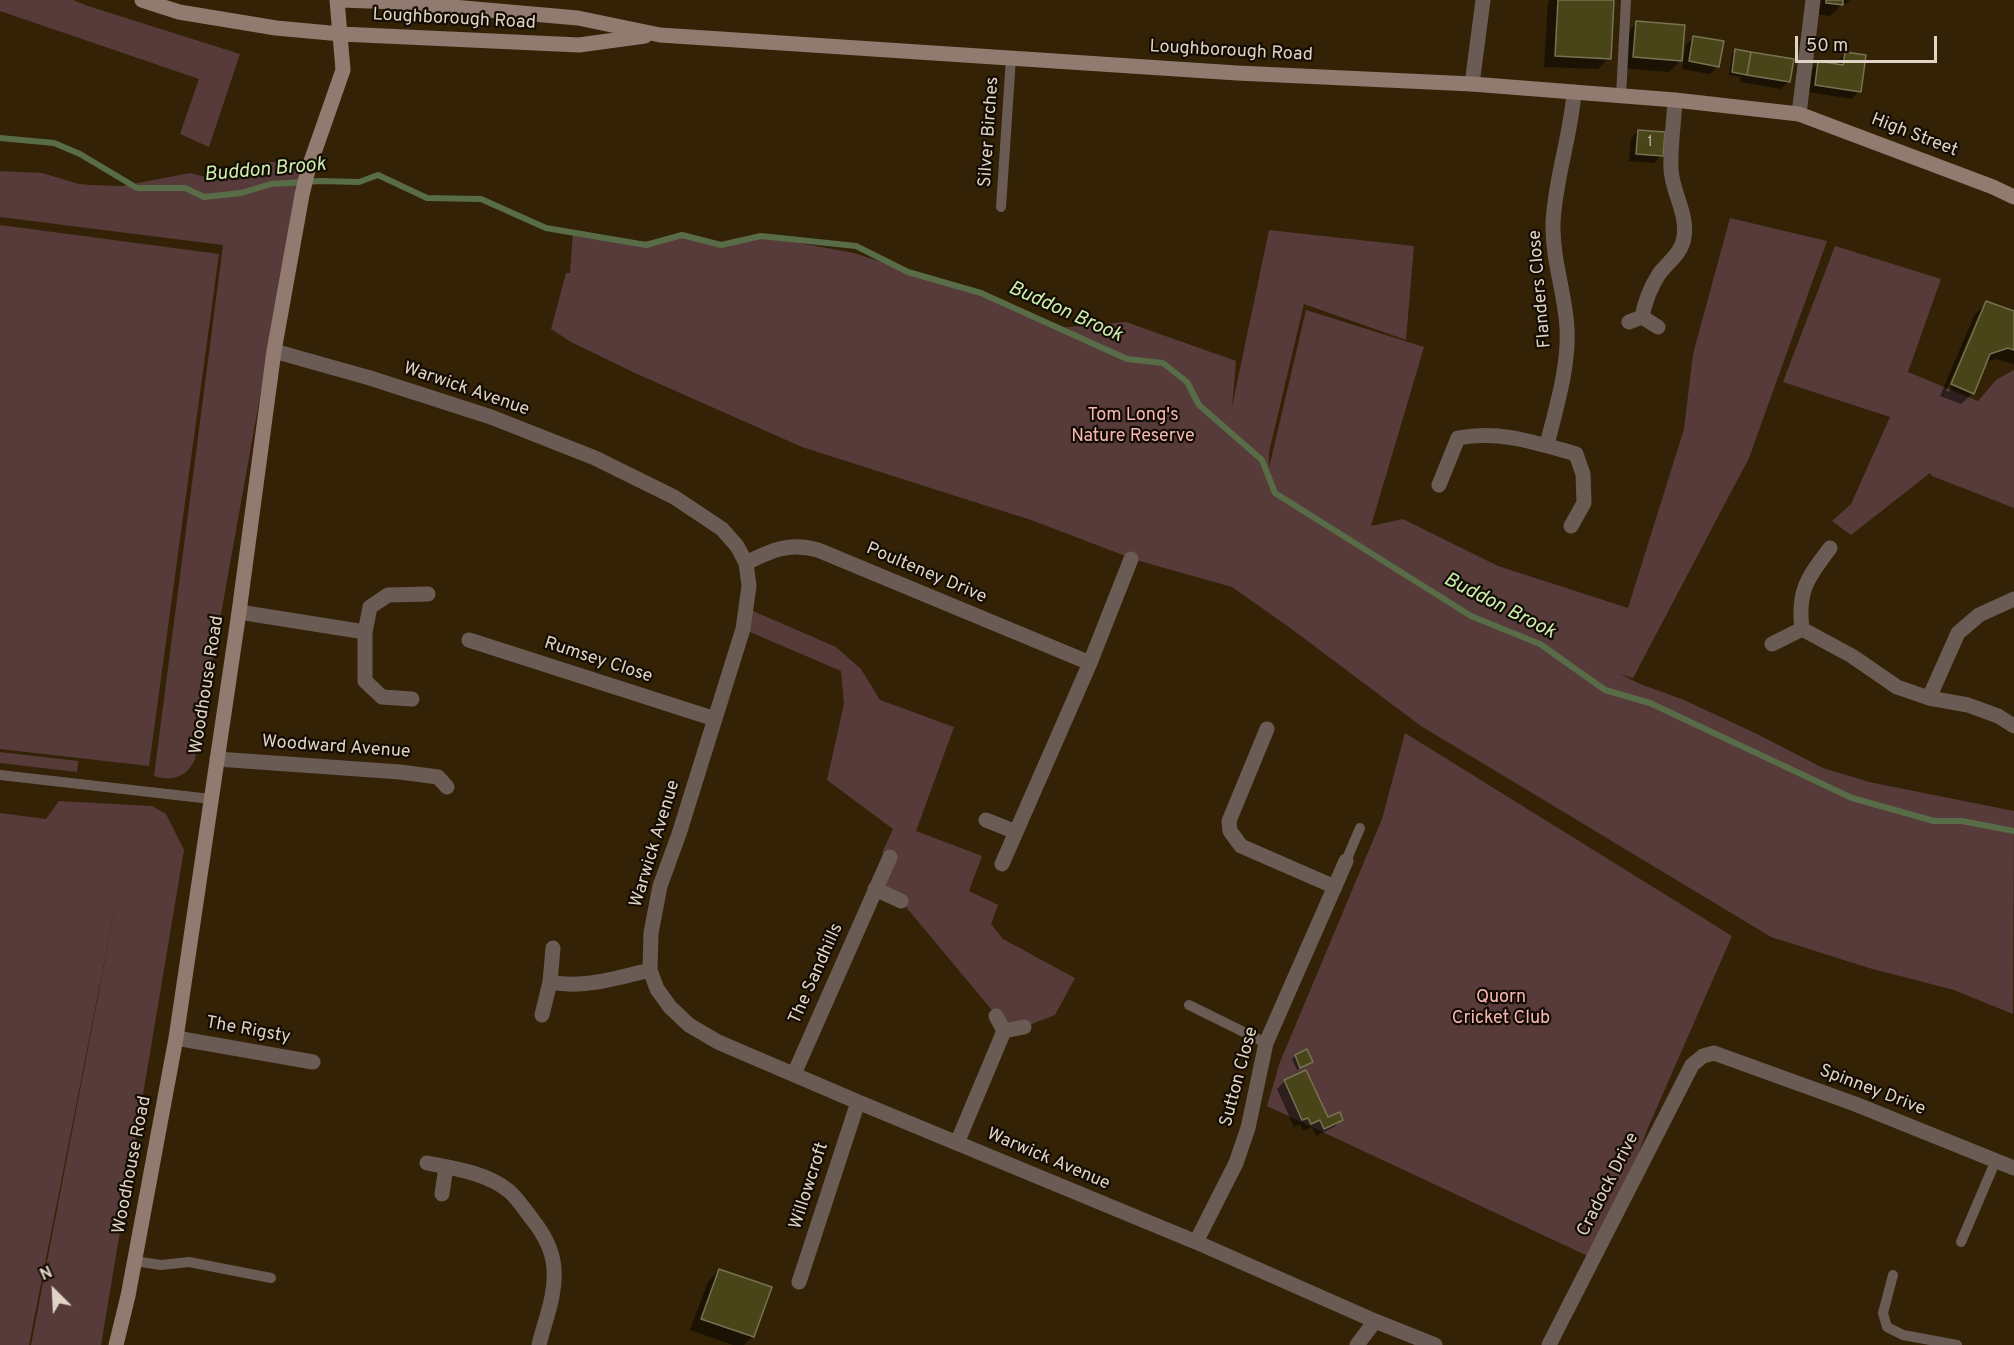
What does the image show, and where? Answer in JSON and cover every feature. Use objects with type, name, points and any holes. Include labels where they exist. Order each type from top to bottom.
[{"type":"street","name":"Loughborough Road","points":[[142,0],[179,12],[276,28],[340,34],[579,45],[660,34]]},
{"type":"street","name":"Loughborough Road","points":[[339,0],[396,2],[578,18],[660,34],[1237,73],[1472,84],[1675,100],[1799,114]]},
{"type":"street","name":"Woodhouse Road","points":[[116,1345],[176,1038],[239,612],[274,351],[302,195],[343,70],[339,0]]},
{"type":"street","points":[[1472,84],[1483,0]]},
{"type":"street","points":[[1799,114],[1813,0]]},
{"type":"street","name":"Flanders Close","points":[[1547,446],[1564,372],[1567,347],[1567,326],[1553,226],[1555,197],[1572,121],[1574,92]]},
{"type":"street","points":[[1658,327],[1635,319],[1660,273],[1676,256],[1684,237],[1683,215],[1671,170],[1675,100]]},
{"type":"street","name":"High Street","points":[[1799,114],[2014,197]]},
{"type":"street","name":"Warwick Avenue","points":[[274,351],[370,378],[491,417],[595,458],[674,497],[722,529],[737,546],[746,563],[749,586],[743,629],[716,719],[660,886],[651,933],[650,970],[657,989],[689,1025],[718,1042],[1196,1242],[1435,1345]]},
{"type":"street","points":[[1439,485],[1458,438],[1477,434],[1516,437],[1576,454],[1583,474],[1584,503],[1571,526]]},
{"type":"street","name":"Poulteney Drive","points":[[746,563],[766,553],[802,545],[1090,663]]},
{"type":"street","points":[[1802,629],[1799,606],[1806,585],[1810,574],[1830,548]]},
{"type":"street","points":[[1002,864],[1090,663],[1131,559]]},
{"type":"street","points":[[412,699],[382,698],[365,681],[365,632],[370,607],[388,595],[428,594]]},
{"type":"street","points":[[1929,698],[1958,633],[1979,615],[2014,599]]},
{"type":"street","points":[[239,612],[365,632]]},
{"type":"street","points":[[1772,644],[1802,629]]},
{"type":"street","points":[[1802,629],[1852,656],[1897,687],[1929,698],[1968,705],[1998,716],[2014,726]]},
{"type":"street","name":"Rumsey Close","points":[[469,640],[716,719]]},
{"type":"street","points":[[1268,729],[1229,821],[1230,831],[1242,846],[1335,887]]},
{"type":"street","name":"Woodward Avenue","points":[[217,759],[400,772],[438,777],[447,787]]},
{"type":"street","points":[[986,819],[1016,832]]},
{"type":"street","name":"The Sandhills","points":[[794,1074],[890,856]]},
{"type":"street","name":"Sutton Close","points":[[1196,1242],[1236,1163],[1248,1128],[1266,1043],[1346,861]]},
{"type":"street","points":[[875,889],[901,901]]},
{"type":"street","points":[[542,1015],[550,982],[553,948]]},
{"type":"street","points":[[550,982],[566,985],[587,984],[650,970]]},
{"type":"street","points":[[996,1016],[1004,1031]]},
{"type":"street","points":[[1004,1031],[1024,1027]]},
{"type":"street","points":[[957,1143],[1004,1031]]},
{"type":"street","name":"The Rigsty","points":[[176,1038],[313,1062]]},
{"type":"street","name":"Spinney Drive","points":[[1714,1053],[1855,1104],[2014,1168]]},
{"type":"street","name":"Cradock Drive","points":[[1549,1345],[1692,1065],[1703,1056],[1714,1053]]},
{"type":"street","name":"Willowcroft","points":[[799,1282],[858,1102]]},
{"type":"street","points":[[427,1163],[475,1174],[495,1182],[510,1192],[542,1232],[551,1251],[555,1269],[553,1297],[539,1345]]},
{"type":"street","points":[[442,1194],[446,1167]]},
{"type":"street","points":[[1357,1345],[1375,1321]]},
{"type":"lane","points":[[1621,96],[1626,0]]},
{"type":"lane","name":"Silver Birches","points":[[1001,207],[1011,58]]},
{"type":"lane","points":[[0,775],[211,799]]},
{"type":"lane","points":[[1346,861],[1360,828]]},
{"type":"lane","points":[[1189,1005],[1266,1043]]},
{"type":"lane","points":[[1960,1242],[1996,1160]]},
{"type":"lane","points":[[134,1261],[160,1265],[189,1262],[271,1278]]},
{"type":"lane","points":[[1893,1275],[1883,1313],[1887,1327],[1903,1335],[1958,1345]]},
{"type":"green space","points":[[0,0],[73,0],[240,54],[209,147],[180,134],[199,79],[0,11]]},
{"type":"green space","points":[[268,162],[305,166],[297,190],[195,759],[188,770],[179,776],[161,778],[154,776],[223,245],[0,217],[0,171],[42,173],[79,184],[122,186],[190,173],[217,180],[239,168]]},
{"type":"green space","name":"Tom Long's Nature Reserve","points":[[1730,218],[1827,241],[1749,458],[1633,678],[1620,674],[1684,700],[1823,768],[1869,782],[2014,811],[2013,1014],[1954,990],[1869,968],[1771,937],[1421,726],[1232,587],[1136,560],[1031,520],[802,447],[635,373],[571,342],[551,329],[566,273],[570,273],[573,233],[636,243],[682,235],[721,245],[761,236],[854,253],[988,297],[1058,328],[1126,322],[1236,361],[1232,407],[1269,230],[1414,246],[1406,340],[1304,304],[1269,452],[1269,468],[1306,310],[1424,347],[1371,526],[1403,519],[1498,566],[1628,608],[1684,429],[1693,354]]},
{"type":"green space","points":[[0,225],[219,254],[149,766],[0,749]]},
{"type":"green space","points":[[1835,246],[1941,279],[1908,372],[1978,401],[1996,380],[2014,370],[2014,508],[1932,476],[1930,473],[1851,535],[1832,521],[1851,504],[1890,417],[1783,382]]},
{"type":"green space","points":[[746,608],[836,647],[861,669],[880,700],[954,727],[916,831],[982,856],[969,891],[998,905],[991,924],[1003,939],[1075,978],[1055,1015],[1024,1027],[1004,1031],[996,1015],[901,901],[875,889],[890,856],[882,853],[893,829],[827,780],[844,704],[841,671],[743,629]]},
{"type":"green space","name":"Quorn Cricket Club","points":[[1405,733],[1732,936],[1647,1130],[1618,1210],[1592,1258],[1267,1106],[1280,1062],[1382,819]]},
{"type":"green space","points":[[0,752],[78,761],[77,772],[0,763]]},
{"type":"green space","points":[[59,801],[152,806],[166,814],[184,850],[101,1345],[31,1345],[119,887],[29,1345],[0,1345],[0,813],[46,819]]},
{"type":"building","points":[[1558,0],[1614,0],[1611,59],[1555,56]]},
{"type":"building","points":[[1826,0],[1843,0],[1843,5],[1826,3]]},
{"type":"building","points":[[1636,21],[1685,25],[1682,61],[1633,57]]},
{"type":"building","points":[[1693,36],[1724,41],[1719,67],[1689,61]]},
{"type":"building","points":[[1735,49],[1751,52],[1747,75],[1732,72]]},
{"type":"building","points":[[1751,52],[1794,59],[1790,82],[1747,75]]},
{"type":"building","points":[[1845,52],[1866,55],[1861,92],[1815,85],[1818,61],[1843,65]]},
{"type":"building","points":[[1638,130],[1665,132],[1663,156],[1636,154]]},
{"type":"building","points":[[1986,301],[2014,311],[2014,350],[2008,348],[1990,354],[1974,394],[1951,384]]},
{"type":"building","points":[[1307,1049],[1313,1062],[1300,1068],[1295,1055]]},
{"type":"building","points":[[1306,1070],[1328,1117],[1340,1112],[1343,1120],[1324,1129],[1320,1120],[1311,1124],[1308,1118],[1302,1120],[1284,1080]]},
{"type":"building","points":[[719,1269],[772,1287],[754,1337],[701,1319]]},
{"type":"waterway","name":"Buddon Brook","points":[[0,138],[54,143],[80,154],[137,188],[185,188],[204,197],[241,193],[271,184],[320,181],[359,182],[378,175],[427,198],[481,199],[546,228],[646,245],[682,235],[721,245],[761,236],[856,246],[908,272],[981,293],[1127,359],[1163,363],[1187,382],[1199,405],[1262,460],[1275,493],[1471,616],[1540,644],[1605,690],[1650,703],[1852,798],[1934,821],[1962,821],[2014,831]]}]
